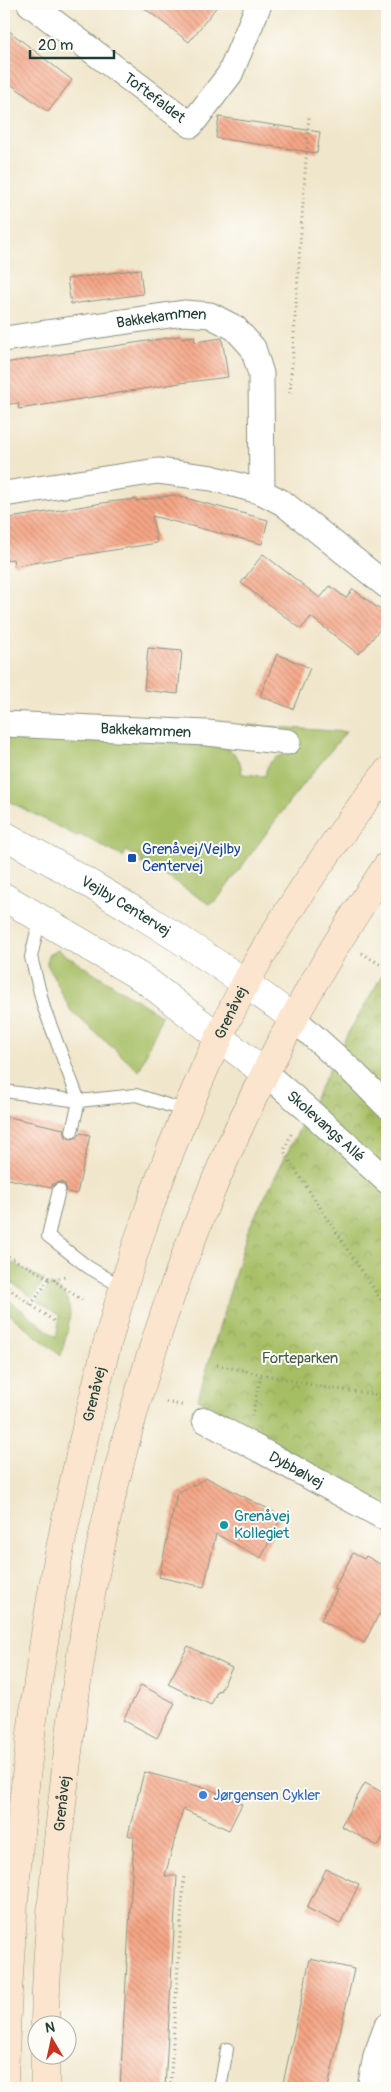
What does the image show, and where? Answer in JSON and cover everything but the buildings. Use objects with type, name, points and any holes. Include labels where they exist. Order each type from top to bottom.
[{"type":"main road","name":"Grenåvej","points":[[4,2079],[6,2018],[18,1856],[35,1703],[54,1579],[73,1486],[122,1287],[164,1164],[186,1111],[246,982],[318,865],[387,772]]},
{"type":"main road","name":"Grenåvej","points":[[46,2014],[56,1860],[72,1707],[93,1584],[138,1396],[170,1298],[208,1200],[265,1072],[293,1018],[359,907],[387,866]]},
{"type":"main road","points":[[45,2064],[45,2088]]},
{"type":"street","name":"Toftefaldet","points":[[30,4],[191,126],[230,74],[259,4]]},
{"type":"street","name":"Bakkekammen","points":[[4,339],[184,313],[210,315],[235,328],[253,348],[261,374],[262,492]]},
{"type":"street","points":[[4,494],[158,471],[212,478],[262,492],[283,503],[387,586]]},
{"type":"street","name":"Bakkekammen","points":[[4,724],[207,733],[288,742]]},
{"type":"street","name":"Vejlby Centervej","points":[[4,835],[87,882],[246,982],[293,1018]]},
{"type":"street","points":[[4,897],[144,979],[265,1072]]},
{"type":"street","points":[[293,1018],[353,1072],[387,1106]]},
{"type":"street","name":"Skolevangs Allé","points":[[265,1072],[387,1181]]},
{"type":"street","name":"Dybbølvej","points":[[205,1420],[387,1519]]},
{"type":"street","points":[[370,2088],[376,2056],[387,2026]]},
{"type":"lane","points":[[40,917],[31,957],[44,1008],[79,1100],[72,1131]]},
{"type":"lane","points":[[4,1091],[79,1100],[136,1095],[186,1111]]},
{"type":"lane","points":[[58,1190],[48,1236],[88,1267],[122,1287]]},
{"type":"lane","points":[[220,2088],[227,2049]]},
{"type":"path","points":[[290,394],[309,115]]},
{"type":"path","points":[[291,1134],[284,1151],[387,1309]]},
{"type":"path","points":[[4,1254],[82,1300]]},
{"type":"path","points":[[31,1305],[49,1279]]},
{"type":"path","points":[[4,1285],[55,1322]]},
{"type":"path","points":[[217,1365],[260,1375],[387,1396]]},
{"type":"path","points":[[247,1443],[260,1375]]},
{"type":"path","points":[[138,1396],[193,1408],[205,1420]]},
{"type":"path","points":[[4,1508],[6,1512],[4,1527]]},
{"type":"path","points":[[170,2088],[184,1876]]},
{"type":"green space","points":[[249,725],[346,732],[290,801],[217,900],[209,904],[161,873],[141,863],[142,860],[126,851],[123,857],[80,834],[77,836],[4,799],[4,735],[219,745],[236,755],[242,774],[265,776],[268,766],[273,760],[290,753],[248,731]]},
{"type":"green space","points":[[58,950],[162,1016],[139,1071],[71,1011],[47,964],[48,955]]},
{"type":"green space","name":"Forteparken","points":[[383,974],[387,975],[387,1508],[198,1399],[248,1230],[348,1033]]},
{"type":"green space","points":[[4,1258],[44,1280],[33,1298],[4,1277]]},
{"type":"green space","points":[[50,1284],[60,1290],[69,1306],[69,1325],[61,1356],[4,1310],[4,1296],[56,1337],[60,1316],[37,1301]]},
{"type":"place","name":"Grenåvej/Vejlby Centervej","points":[[132,858]]},
{"type":"place","name":"Grenåvej Kollegiet","points":[[224,1525]]},
{"type":"place","name":"Jørgensen Cykler","points":[[203,1795]]}]
